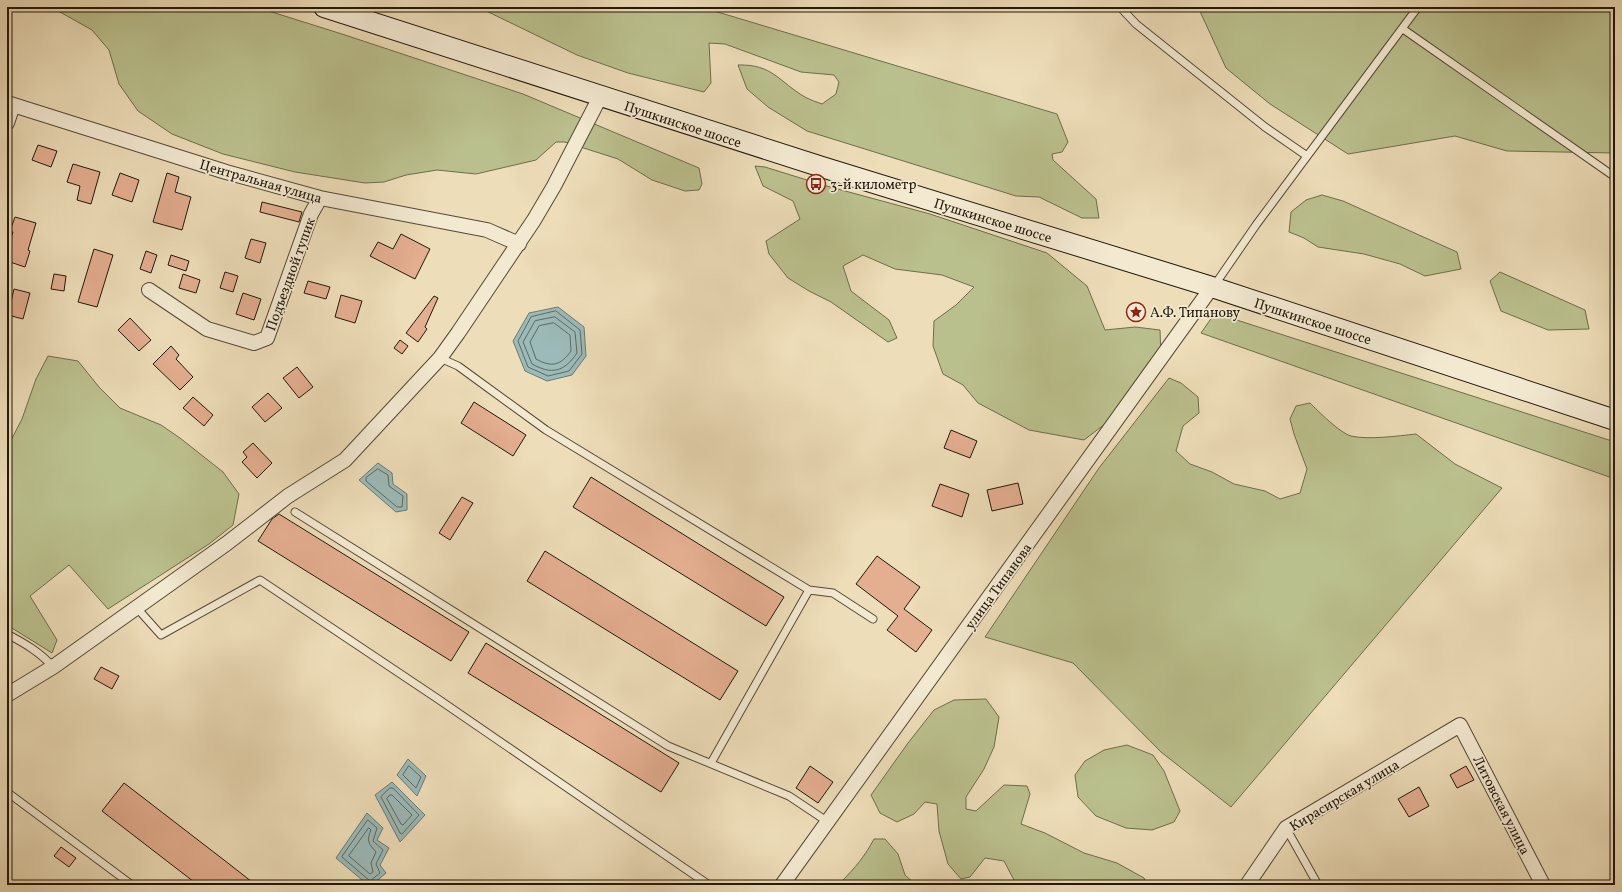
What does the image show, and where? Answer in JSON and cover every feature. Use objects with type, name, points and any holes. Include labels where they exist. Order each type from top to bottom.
[{"type":"main road","name":"Пушкинское шоссе","points":[[324,7],[600,97],[1212,287],[1615,420]]},
{"type":"street","points":[[7,696],[53,667],[226,544],[288,496],[345,460],[440,358],[519,244],[554,186],[600,97]]},
{"type":"street","points":[[7,123],[10,104]]},
{"type":"street","name":"Центральная улица","points":[[10,104],[226,172],[320,198],[487,230],[519,244]]},
{"type":"street","name":"Подъездной тупик","points":[[149,290],[207,329],[254,343],[267,338],[311,214],[320,198]]},
{"type":"street","name":"улица Типанова","points":[[783,885],[1212,287]]},
{"type":"street","name":"Кирасирская улица","points":[[1247,885],[1286,828],[1460,725]]},
{"type":"street","name":"Литовская улица","points":[[1460,725],[1543,885]]},
{"type":"lane","points":[[1120,7],[1136,24],[1252,117],[1307,156]]},
{"type":"lane","points":[[1212,287],[1256,225],[1418,7]]},
{"type":"lane","points":[[1403,29],[1615,177]]},
{"type":"lane","points":[[440,358],[458,366],[546,430],[809,590],[833,593],[872,619]]},
{"type":"lane","points":[[295,512],[668,746],[789,796],[828,822]]},
{"type":"lane","points":[[136,607],[161,635],[260,580],[438,699],[709,885]]},
{"type":"lane","points":[[711,763],[809,590]]},
{"type":"lane","points":[[7,634],[31,647],[46,658],[53,667]]},
{"type":"lane","points":[[7,794],[11,795],[132,885]]},
{"type":"lane","points":[[1286,828],[1318,885]]},
{"type":"green space","points":[[51,7],[256,7],[523,94],[699,168],[702,184],[699,190],[685,191],[652,180],[618,159],[565,142],[556,142],[536,160],[476,174],[437,170],[406,175],[384,182],[365,183],[295,172],[223,154],[172,134],[138,111],[119,84],[109,50],[92,30]]},
{"type":"green space","points":[[478,7],[701,7],[1057,114],[1068,142],[1062,152],[1052,154],[1053,160],[1096,199],[1099,218],[1082,218],[1039,197],[1016,196],[807,131],[768,107],[747,89],[738,65],[760,67],[775,75],[805,97],[822,104],[836,94],[839,82],[834,75],[801,72],[725,44],[709,43],[711,83],[704,92],[628,73],[577,55]]},
{"type":"green space","points":[[1198,7],[1615,7],[1615,153],[1507,151],[1455,136],[1348,154],[1270,104],[1226,68]]},
{"type":"green space","points":[[755,166],[765,167],[823,185],[930,214],[1047,253],[1087,286],[1105,330],[1135,327],[1160,330],[1161,359],[1109,421],[1084,440],[1029,430],[978,403],[963,385],[943,374],[933,346],[934,321],[956,305],[974,287],[942,275],[895,269],[863,255],[843,266],[851,291],[889,320],[897,338],[888,342],[831,302],[788,278],[769,254],[766,241],[800,219],[793,201],[763,186]]},
{"type":"green space","points":[[1322,195],[1343,201],[1457,252],[1461,269],[1425,276],[1400,264],[1364,254],[1318,247],[1304,238],[1289,232],[1291,212],[1306,200]]},
{"type":"green space","points":[[1500,272],[1585,310],[1589,329],[1548,330],[1501,311],[1490,281]]},
{"type":"green space","points":[[1215,313],[1615,442],[1615,479],[1201,333]]},
{"type":"green space","points":[[48,356],[78,361],[99,387],[120,408],[161,425],[180,438],[223,472],[239,494],[233,525],[209,544],[108,609],[69,565],[30,596],[57,640],[52,653],[7,625],[7,448],[22,419],[36,379]]},
{"type":"green space","points":[[1169,378],[1181,383],[1198,397],[1199,413],[1183,426],[1176,451],[1190,464],[1212,472],[1234,484],[1265,491],[1280,499],[1300,493],[1307,469],[1290,419],[1296,406],[1310,403],[1335,426],[1351,436],[1374,438],[1416,434],[1455,464],[1502,488],[1231,807],[1161,752],[1073,663],[985,637],[1099,468]]},
{"type":"green space","points":[[986,699],[999,717],[994,747],[984,769],[966,797],[966,809],[976,811],[1004,785],[1027,786],[1030,794],[1021,824],[1045,833],[1084,853],[1117,863],[1144,878],[1147,885],[1052,885],[1051,883],[1038,883],[1037,885],[1013,885],[1014,880],[1004,861],[985,858],[970,877],[961,879],[948,864],[939,831],[937,804],[925,802],[914,814],[897,822],[880,813],[871,795],[908,743],[934,710],[954,700]]},
{"type":"green space","points":[[1127,745],[1153,755],[1164,771],[1180,811],[1174,822],[1152,830],[1126,828],[1096,816],[1078,797],[1075,775],[1085,761],[1104,750]]},
{"type":"green space","points":[[874,839],[885,839],[898,854],[905,875],[916,885],[842,885],[842,881],[860,862]]},
{"type":"water","points":[[558,307],[584,327],[586,356],[572,375],[547,381],[525,371],[513,341],[529,313]]},
{"type":"water","points":[[378,463],[392,473],[393,484],[407,494],[407,510],[396,512],[359,480]]},
{"type":"water","points":[[408,759],[426,776],[417,796],[397,775]]},
{"type":"water","points":[[392,782],[425,815],[400,842],[375,795]]},
{"type":"water","points":[[367,813],[383,828],[377,840],[389,848],[380,865],[386,873],[372,885],[368,885],[336,858]]},
{"type":"building","points":[[38,145],[57,151],[51,167],[32,160]]},
{"type":"building","points":[[73,164],[100,172],[91,204],[77,200],[80,186],[67,182]]},
{"type":"building","points":[[120,173],[139,180],[132,202],[112,195]]},
{"type":"building","points":[[167,173],[179,177],[175,192],[191,197],[182,230],[153,222]]},
{"type":"building","points":[[262,202],[302,212],[299,222],[260,212]]},
{"type":"building","points":[[15,217],[36,223],[28,250],[30,251],[25,267],[7,261],[7,249],[13,232],[10,231]]},
{"type":"building","points":[[401,234],[430,249],[415,279],[370,256],[378,242],[393,249]]},
{"type":"building","points":[[251,239],[266,243],[260,263],[245,258]]},
{"type":"building","points":[[94,249],[113,255],[97,307],[78,302]]},
{"type":"building","points":[[146,251],[157,255],[151,273],[140,269]]},
{"type":"building","points":[[171,255],[189,261],[186,271],[168,265]]},
{"type":"building","points":[[225,272],[238,276],[233,292],[220,288]]},
{"type":"building","points":[[54,274],[66,276],[64,291],[51,289]]},
{"type":"building","points":[[183,274],[200,280],[196,293],[179,288]]},
{"type":"building","points":[[308,281],[330,287],[326,299],[304,293]]},
{"type":"building","points":[[14,289],[30,293],[23,319],[8,315]]},
{"type":"building","points":[[243,293],[261,299],[254,320],[236,314]]},
{"type":"building","points":[[341,295],[362,301],[355,323],[335,317]]},
{"type":"building","points":[[434,296],[438,298],[425,327],[427,329],[418,342],[406,333]]},
{"type":"building","points":[[130,318],[151,340],[139,351],[118,330]]},
{"type":"building","points":[[400,340],[408,346],[402,354],[394,348]]},
{"type":"building","points":[[171,346],[179,355],[176,359],[193,377],[180,390],[153,364]]},
{"type":"building","points":[[297,367],[313,387],[299,398],[283,378]]},
{"type":"building","points":[[268,393],[282,408],[265,422],[252,407]]},
{"type":"building","points":[[193,397],[213,415],[204,426],[183,408]]},
{"type":"building","points":[[474,402],[526,435],[513,456],[461,423]]},
{"type":"building","points":[[951,430],[977,441],[970,458],[944,448]]},
{"type":"building","points":[[253,443],[272,463],[257,478],[242,462],[247,457],[243,452]]},
{"type":"building","points":[[591,477],[784,597],[766,626],[573,507]]},
{"type":"building","points":[[1018,483],[1023,504],[992,511],[987,490]]},
{"type":"building","points":[[940,484],[969,494],[962,517],[932,506]]},
{"type":"building","points":[[462,497],[473,503],[450,540],[439,533]]},
{"type":"building","points":[[279,514],[469,632],[451,661],[258,541],[272,519]]},
{"type":"building","points":[[545,551],[738,671],[720,700],[527,581]]},
{"type":"building","points":[[877,556],[920,587],[904,609],[932,630],[916,652],[887,630],[898,616],[856,584]]},
{"type":"building","points":[[486,643],[679,763],[661,792],[468,673]]},
{"type":"building","points":[[101,667],[119,676],[112,689],[94,679]]},
{"type":"building","points":[[810,766],[833,782],[818,803],[796,788]]},
{"type":"building","points":[[1466,766],[1474,780],[1457,788],[1450,775]]},
{"type":"building","points":[[124,783],[256,885],[198,885],[102,811]]},
{"type":"building","points":[[1419,787],[1429,806],[1409,817],[1398,799]]},
{"type":"building","points":[[61,847],[76,858],[69,867],[54,856]]},
{"type":"place","name":"3-й километр","points":[[816,184]]},
{"type":"place","name":"А.Ф. Типанову","points":[[1136,312]]}]
